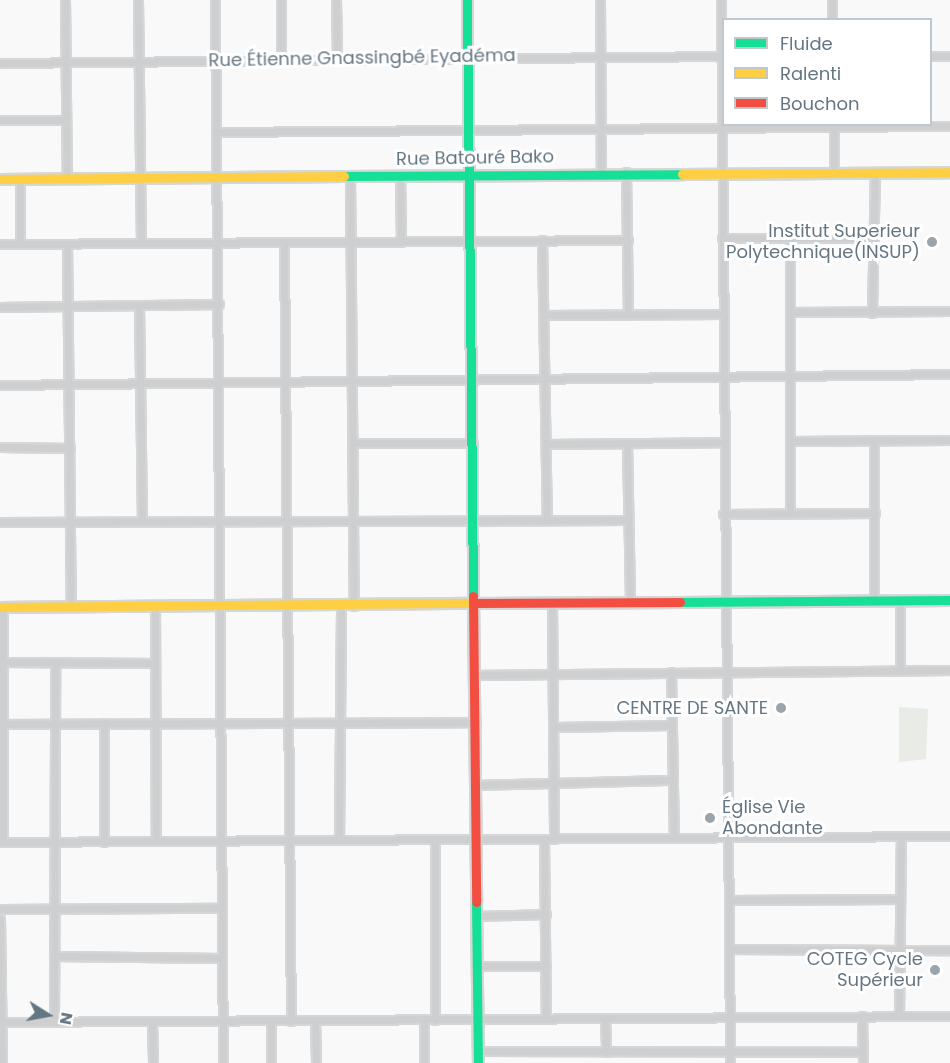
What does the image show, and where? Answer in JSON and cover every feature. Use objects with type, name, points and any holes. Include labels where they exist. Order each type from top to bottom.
[{"type":"street","points":[[65,0],[67,178]]},
{"type":"street","points":[[138,0],[141,243]]},
{"type":"street","points":[[215,0],[220,383],[223,1063]]},
{"type":"street","points":[[281,0],[281,58]]},
{"type":"street","points":[[336,0],[336,58]]},
{"type":"street","points":[[467,0],[476,602],[478,1063]]},
{"type":"street","points":[[600,0],[601,172]]},
{"type":"street","points":[[721,0],[724,673],[730,1063]]},
{"type":"street","points":[[832,0],[832,18]]},
{"type":"street","name":"Rue Étienne Gnassingbé Eyadéma","points":[[0,63],[281,58],[722,56]]},
{"type":"street","points":[[932,56],[950,56]]},
{"type":"street","points":[[0,120],[66,120]]},
{"type":"street","points":[[216,132],[778,126]]},
{"type":"street","points":[[834,126],[834,173]]},
{"type":"street","points":[[932,126],[950,126]]},
{"type":"street","name":"Rue Batouré Bako","points":[[0,179],[601,172],[950,172]]},
{"type":"street","points":[[626,172],[628,313]]},
{"type":"street","points":[[872,313],[875,173]]},
{"type":"street","points":[[400,175],[401,242]]},
{"type":"street","points":[[350,176],[354,606]]},
{"type":"street","points":[[20,179],[20,244]]},
{"type":"street","points":[[722,238],[873,238]]},
{"type":"street","points":[[790,238],[790,513]]},
{"type":"street","points":[[542,240],[547,519]]},
{"type":"street","points":[[0,244],[628,240]]},
{"type":"street","points":[[284,242],[291,1021]]},
{"type":"street","points":[[67,244],[72,605]]},
{"type":"street","points":[[0,307],[219,304]]},
{"type":"street","points":[[139,306],[142,520]]},
{"type":"street","points":[[791,312],[950,311]]},
{"type":"street","points":[[544,315],[723,314]]},
{"type":"street","points":[[0,385],[950,374]]},
{"type":"street","points":[[790,441],[950,440]]},
{"type":"street","points":[[874,441],[874,600]]},
{"type":"street","points":[[546,444],[723,442]]},
{"type":"street","points":[[353,443],[473,443]]},
{"type":"street","points":[[627,443],[630,601]]},
{"type":"street","points":[[0,447],[70,448]]},
{"type":"street","points":[[723,514],[875,513]]},
{"type":"street","points":[[0,522],[354,518],[627,520]]},
{"type":"street","points":[[900,600],[900,671]]},
{"type":"street","points":[[950,600],[1,607],[2,842],[289,838],[477,840],[727,836],[950,836]]},
{"type":"street","points":[[552,602],[555,727],[554,839]]},
{"type":"street","points":[[155,605],[156,841]]},
{"type":"street","points":[[339,840],[341,606]]},
{"type":"street","points":[[3,662],[155,663]]},
{"type":"street","points":[[54,1021],[55,662]]},
{"type":"street","points":[[476,675],[950,670]]},
{"type":"street","points":[[671,672],[674,838]]},
{"type":"street","points":[[2,724],[476,722]]},
{"type":"street","points":[[104,723],[104,842]]},
{"type":"street","points":[[555,727],[672,725]]},
{"type":"street","points":[[477,785],[673,780]]},
{"type":"street","points":[[899,1016],[901,836]]},
{"type":"street","points":[[435,839],[435,1020]]},
{"type":"street","points":[[544,839],[546,1019]]},
{"type":"street","points":[[729,900],[900,899]]},
{"type":"street","points":[[0,909],[222,908]]},
{"type":"street","points":[[477,916],[546,914]]},
{"type":"street","points":[[0,919],[2,1063]]},
{"type":"street","points":[[729,949],[950,950]]},
{"type":"street","points":[[54,957],[222,958]]},
{"type":"street","points":[[477,966],[546,966]]},
{"type":"street","points":[[862,1016],[862,1063]]},
{"type":"street","points":[[1,1022],[950,1016]]},
{"type":"street","points":[[605,1018],[606,1052]]},
{"type":"street","points":[[424,1020],[424,1063]]},
{"type":"street","points":[[152,1021],[153,1063]]},
{"type":"street","points":[[271,1021],[271,1063]]},
{"type":"street","points":[[315,1021],[316,1063]]},
{"type":"street","points":[[478,1052],[862,1052]]},
{"type":"shaded area","points":[[899,707],[928,709],[926,759],[899,762]]},
{"type":"traffic: fast","points":[[467,0],[473,596]]},
{"type":"traffic: fast","points":[[344,176],[682,174]]},
{"type":"traffic: fast","points":[[680,602],[950,600]]},
{"type":"traffic: fast","points":[[476,902],[478,1063]]},
{"type":"traffic: slow","points":[[682,174],[950,172]]},
{"type":"traffic: slow","points":[[0,179],[344,176]]},
{"type":"traffic: slow","points":[[0,607],[478,603]]},
{"type":"traffic: jam","points":[[473,596],[476,902]]},
{"type":"traffic: jam","points":[[478,603],[680,602]]},
{"type":"place","name":"Institut Superieur Polytechnique(INSUP)","points":[[932,242]]},
{"type":"place","name":"CENTRE DE SANTE","points":[[781,708]]},
{"type":"place","name":"Église Vie Abondante","points":[[710,818]]},
{"type":"place","name":"COTEG Cycle Supérieur","points":[[935,970]]}]
